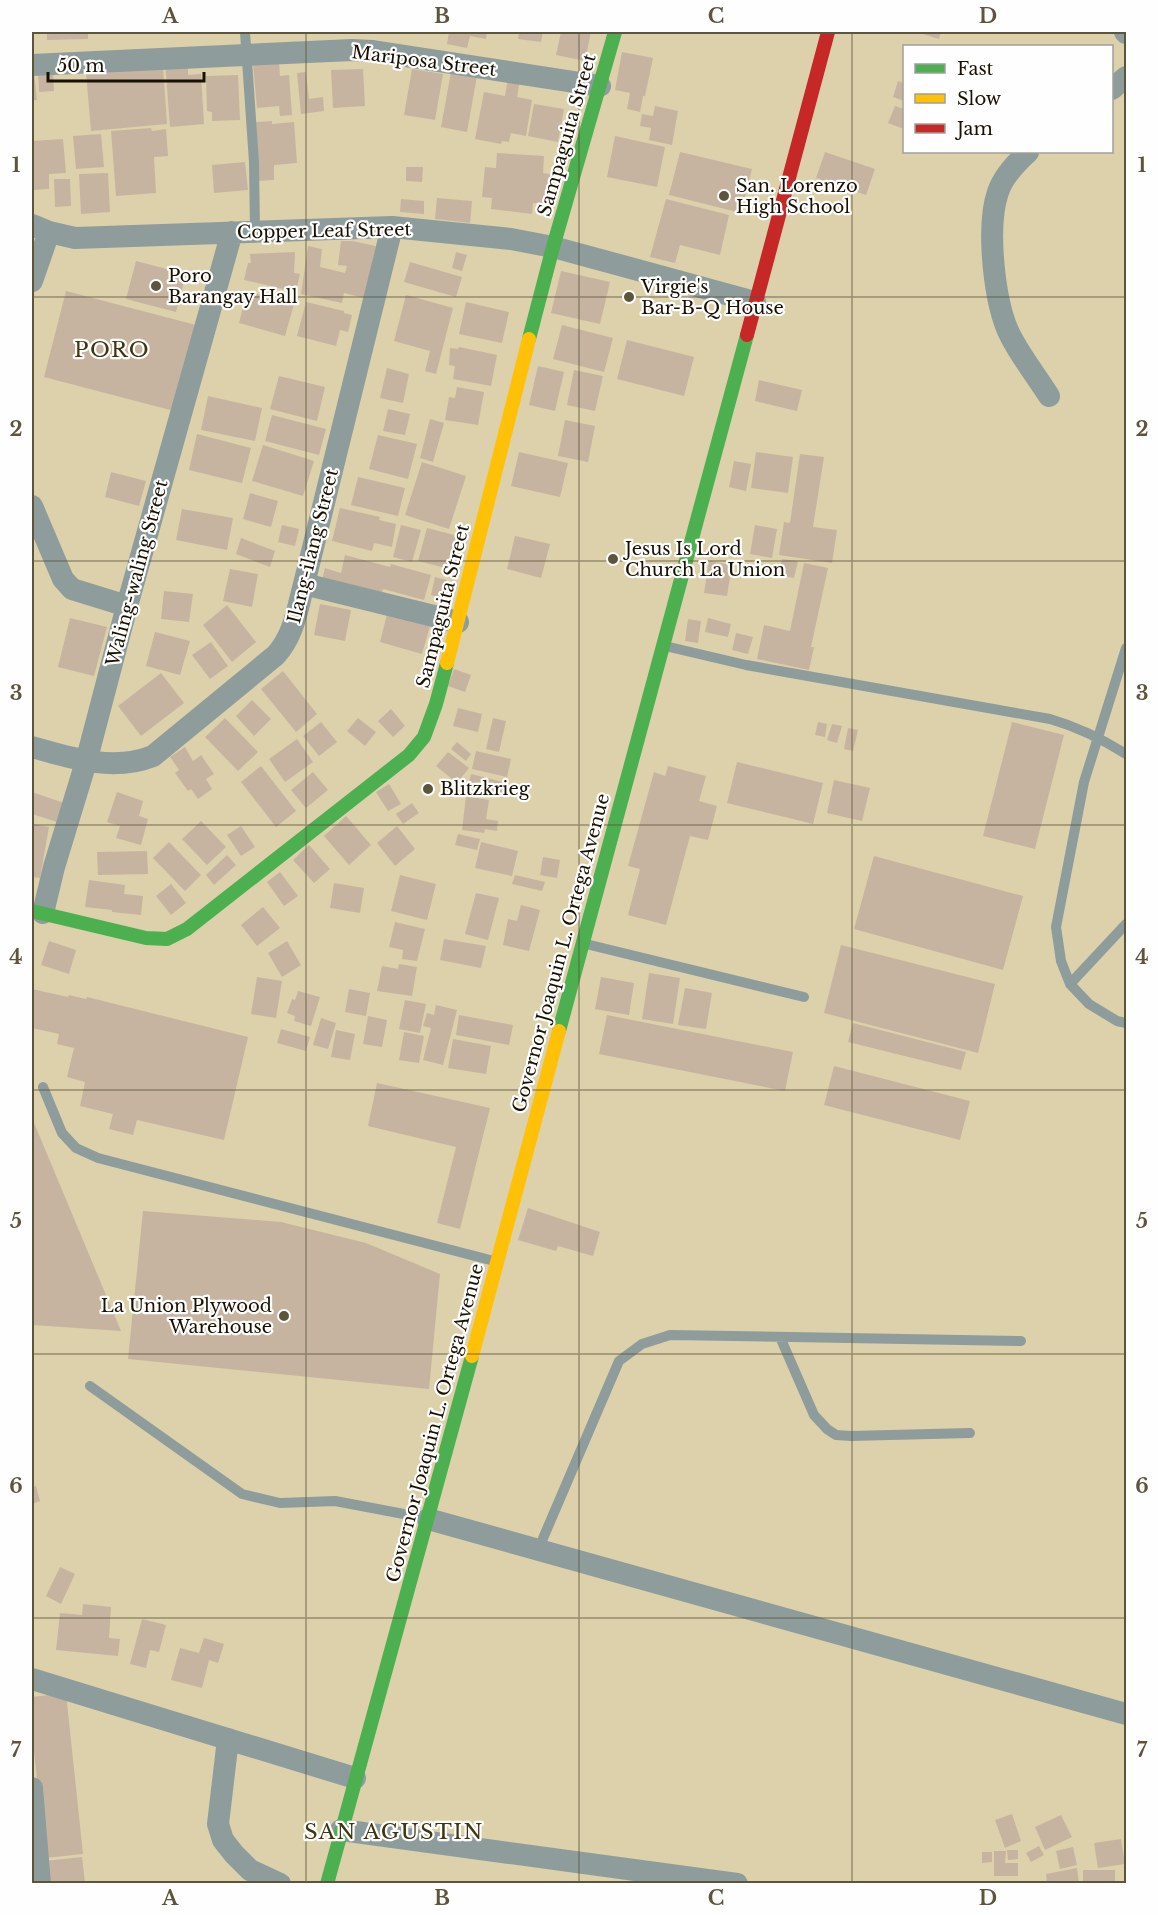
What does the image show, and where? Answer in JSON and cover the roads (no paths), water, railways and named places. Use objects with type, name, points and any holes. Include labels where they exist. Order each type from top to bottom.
[{"type":"street","name":"Sampaguita Street","points":[[37,912],[146,938],[167,939],[187,929],[409,755],[424,737],[436,704],[458,622],[553,247],[615,32]]},
{"type":"street","name":"Governor Joaquin L. Ortega Avenue","points":[[327,1884],[429,1519],[828,32]]},
{"type":"street","name":"Mariposa Street","points":[[32,65],[352,50],[373,51],[600,86]]},
{"type":"street","points":[[1113,88],[1126,77]]},
{"type":"street","points":[[1027,153],[1011,170],[998,190],[992,215],[992,248],[1000,309],[1011,337],[1049,396]]},
{"type":"street","name":"Copper Leaf Street","points":[[40,229],[75,238],[392,227],[511,239],[553,247],[755,302]]},
{"type":"street","name":"Ilang-ilang Street","points":[[32,747],[86,762],[139,762],[153,756],[281,650],[291,634],[392,227]]},
{"type":"street","points":[[32,281],[40,229]]},
{"type":"street","name":"Waling-waling Street","points":[[37,912],[54,867],[86,762],[127,606],[232,232]]},
{"type":"street","points":[[32,506],[63,579],[68,585],[72,589],[127,606]]},
{"type":"street","points":[[304,584],[458,622]]},
{"type":"street","points":[[429,1519],[1126,1714]]},
{"type":"street","points":[[32,1679],[355,1778]]},
{"type":"street","points":[[228,1739],[218,1824],[224,1840],[250,1870],[280,1884]]},
{"type":"street","points":[[32,1788],[40,1884]]},
{"type":"street","points":[[341,1830],[736,1884]]},
{"type":"lane","points":[[245,32],[254,162],[255,232]]},
{"type":"lane","points":[[662,645],[746,665],[1050,719],[1074,726],[1098,737],[1126,754]]},
{"type":"lane","points":[[1126,648],[1084,782],[1056,927],[1061,961],[1070,984],[1089,1004],[1117,1021],[1126,1023]]},
{"type":"lane","points":[[1070,984],[1126,924]]},
{"type":"lane","points":[[582,943],[804,997]]},
{"type":"lane","points":[[43,1087],[62,1133],[76,1148],[98,1158],[498,1263]]},
{"type":"lane","points":[[538,1550],[619,1361],[642,1344],[670,1335],[1021,1341]]},
{"type":"lane","points":[[780,1337],[814,1416],[836,1435],[970,1433]]},
{"type":"lane","points":[[90,1386],[242,1494],[280,1503],[335,1501],[429,1519]]},
{"type":"place","name":"San. Lorenzo High School","points":[[724,196]]},
{"type":"place","name":"Poro Barangay Hall","points":[[156,286]]},
{"type":"place","name":"Virgie's Bar-B-Q House","points":[[629,297]]},
{"type":"place","name":"Jesus Is Lord Church La Union","points":[[613,559]]},
{"type":"place","name":"Blitzkrieg","points":[[428,789]]},
{"type":"place","name":"La Union Plywood Warehouse","points":[[284,1316]]},
{"type":"district","name":"PORO","points":[[112,350]]},
{"type":"district","name":"SAN AGUSTIN","points":[[394,1832]]}]
